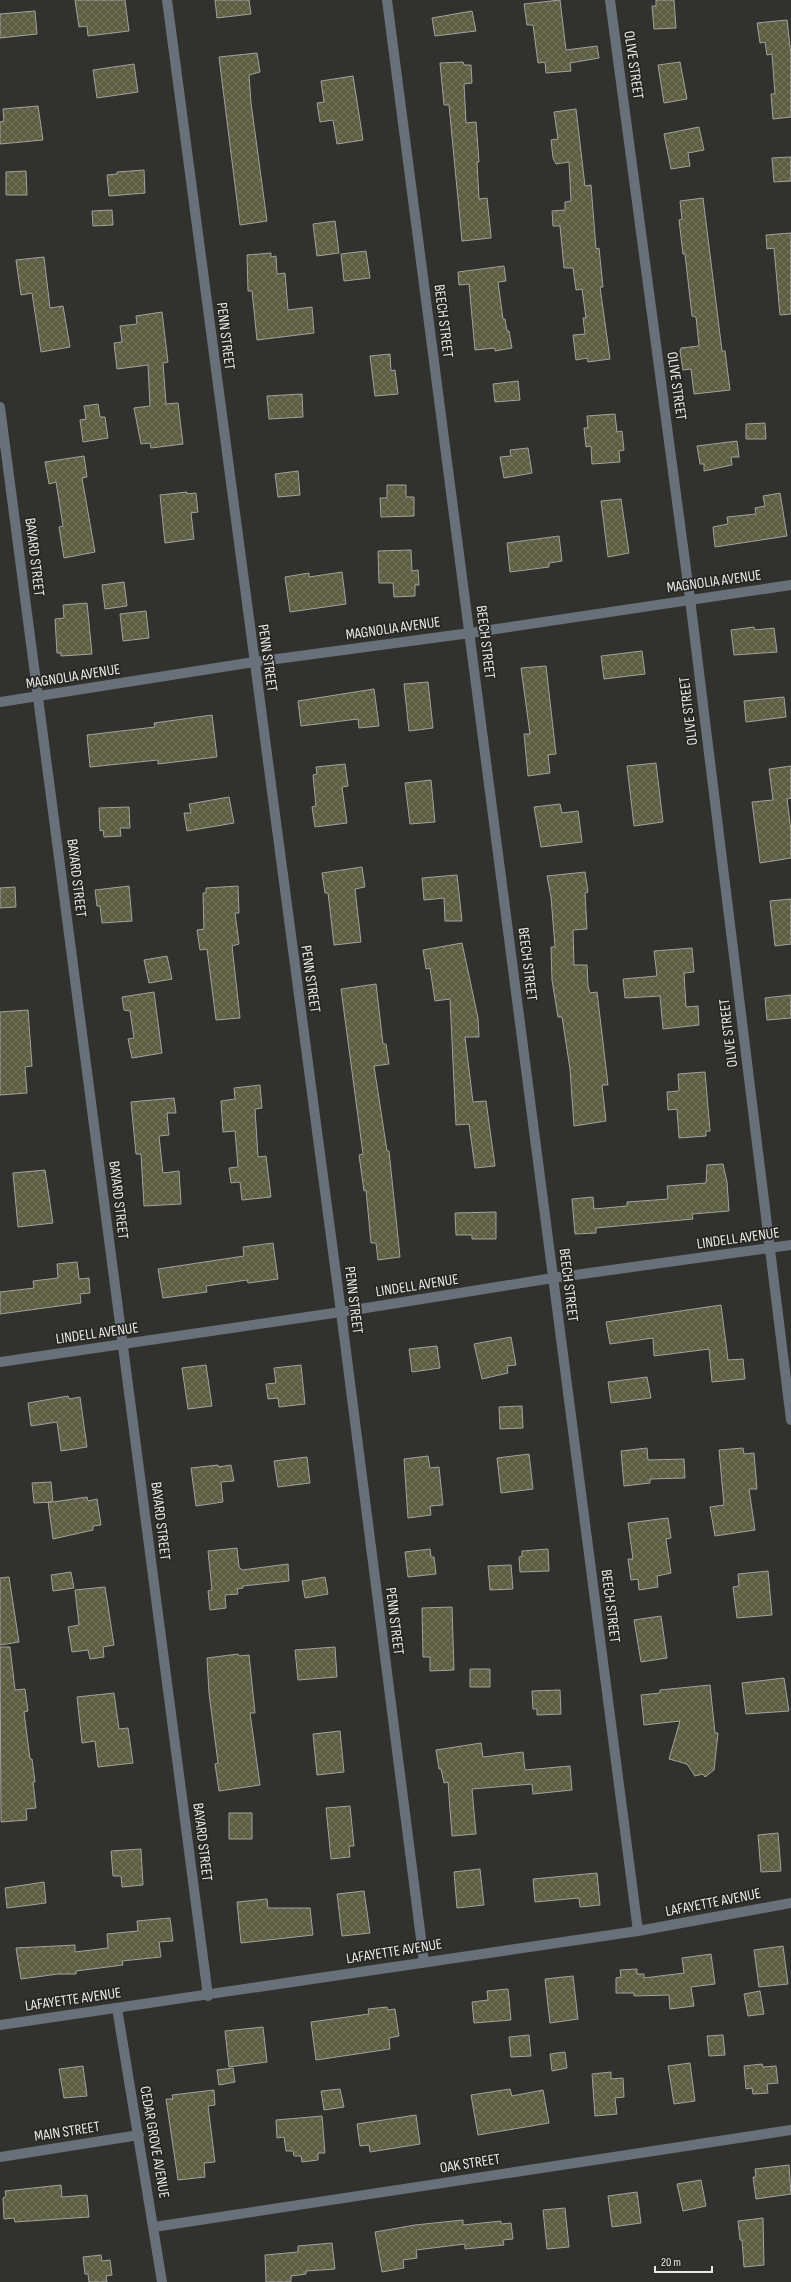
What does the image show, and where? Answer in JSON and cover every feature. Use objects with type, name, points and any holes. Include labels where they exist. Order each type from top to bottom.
[{"type":"street","name":"PENN STREET","points":[[167,0],[424,1962]]},
{"type":"street","name":"BEECH STREET","points":[[387,0],[638,1931]]},
{"type":"street","name":"OLIVE STREET","points":[[610,0],[690,599],[791,1420]]},
{"type":"street","name":"BAYARD STREET","points":[[0,407],[208,1996]]},
{"type":"street","name":"MAGNOLIA AVENUE","points":[[0,702],[254,662],[470,633],[791,585]]},
{"type":"street","name":"LINDELL AVENUE","points":[[0,1362],[340,1312],[553,1278],[791,1245]]},
{"type":"street","name":"LAFAYETTE AVENUE","points":[[0,2025],[208,1996],[424,1962],[638,1931],[791,1903]]},
{"type":"street","name":"CEDAR GROVE AVENUE","points":[[117,2008],[162,2282]]},
{"type":"street","name":"OAK STREET","points":[[154,2227],[791,2130]]},
{"type":"street","name":"MAIN STREET","points":[[0,2157],[139,2135]]},
{"type":"building","points":[[75,0],[125,0],[129,31],[88,36],[87,26],[79,27]]},
{"type":"building","points":[[215,0],[249,0],[251,14],[217,18]]},
{"type":"building","points":[[560,0],[566,50],[597,46],[599,58],[570,63],[571,71],[546,73],[545,62],[538,63],[533,25],[527,25],[524,4]]},
{"type":"building","points":[[656,0],[674,0],[676,28],[654,29],[652,6],[656,6]]},
{"type":"building","points":[[35,11],[37,34],[0,38],[0,14]]},
{"type":"building","points":[[472,11],[476,31],[435,36],[432,18]]},
{"type":"building","points":[[787,20],[791,55],[791,117],[773,119],[771,94],[775,94],[772,54],[767,55],[765,42],[760,43],[757,23]]},
{"type":"building","points":[[257,53],[260,72],[249,75],[251,103],[267,221],[240,225],[219,57]]},
{"type":"building","points":[[463,62],[464,65],[471,65],[472,83],[464,84],[466,123],[476,122],[479,162],[477,162],[479,199],[487,198],[491,238],[462,241],[449,105],[444,105],[440,63]]},
{"type":"building","points":[[680,62],[687,99],[664,103],[658,65]]},
{"type":"building","points":[[134,64],[138,92],[97,98],[93,70]]},
{"type":"building","points":[[353,76],[363,140],[337,144],[333,120],[320,122],[317,103],[324,102],[321,81]]},
{"type":"building","points":[[38,106],[43,140],[0,144],[0,122],[4,121],[3,109]]},
{"type":"building","points":[[576,109],[585,186],[591,185],[596,249],[599,248],[603,287],[600,287],[610,359],[588,362],[587,358],[576,360],[573,335],[585,334],[583,318],[586,318],[582,289],[576,290],[573,268],[564,268],[560,226],[553,226],[552,211],[565,210],[565,202],[571,201],[569,162],[556,164],[553,158],[551,140],[558,139],[554,112]]},
{"type":"building","points":[[699,127],[704,150],[688,153],[690,166],[671,169],[664,134]]},
{"type":"building","points":[[791,157],[791,181],[774,182],[772,158]]},
{"type":"building","points":[[144,170],[145,193],[109,196],[107,175],[117,174],[117,172]]},
{"type":"building","points":[[26,171],[27,195],[6,195],[6,172]]},
{"type":"building","points":[[703,198],[722,351],[725,351],[730,390],[694,394],[691,369],[683,370],[680,351],[681,348],[699,346],[696,317],[692,316],[685,254],[683,254],[679,220],[682,219],[680,201]]},
{"type":"building","points":[[112,210],[113,225],[93,226],[92,211]]},
{"type":"building","points":[[335,221],[339,253],[317,256],[313,224]]},
{"type":"building","points":[[791,233],[791,314],[780,315],[774,248],[767,249],[766,235]]},
{"type":"building","points":[[366,251],[370,278],[344,281],[341,254]]},
{"type":"building","points":[[271,253],[271,257],[276,256],[277,274],[285,273],[288,310],[312,307],[314,333],[257,340],[252,291],[248,291],[247,255]]},
{"type":"building","points":[[44,257],[50,308],[63,306],[70,347],[41,352],[32,293],[21,295],[16,260]]},
{"type":"building","points":[[504,266],[506,281],[498,282],[503,319],[505,319],[507,331],[509,331],[512,348],[495,351],[495,348],[475,350],[469,284],[459,285],[458,272]]},
{"type":"building","points":[[162,312],[168,362],[163,363],[166,404],[178,403],[183,444],[151,448],[150,443],[141,444],[134,408],[150,406],[148,365],[117,369],[114,343],[122,342],[120,326],[137,324],[136,316]]},
{"type":"building","points":[[390,354],[391,371],[395,370],[398,394],[375,396],[370,356]]},
{"type":"building","points":[[518,381],[520,400],[495,402],[493,384]]},
{"type":"building","points":[[302,394],[303,417],[269,419],[267,396]]},
{"type":"building","points":[[98,404],[100,417],[105,417],[108,438],[83,442],[80,420],[86,419],[84,406]]},
{"type":"building","points":[[615,414],[617,432],[622,431],[624,450],[619,451],[620,462],[592,464],[591,446],[586,447],[584,428],[588,428],[587,416]]},
{"type":"building","points":[[765,423],[766,439],[746,439],[746,424]]},
{"type":"building","points":[[737,441],[739,457],[731,457],[732,465],[704,471],[704,464],[700,464],[697,446]]},
{"type":"building","points":[[528,448],[532,473],[504,478],[500,457],[511,456],[510,450]]},
{"type":"building","points":[[84,456],[87,477],[82,478],[95,552],[64,558],[59,527],[63,526],[56,482],[49,484],[45,462]]},
{"type":"building","points":[[298,471],[300,495],[278,497],[275,474]]},
{"type":"building","points":[[387,485],[406,485],[406,497],[414,497],[414,516],[381,517],[380,498],[387,498]]},
{"type":"building","points":[[187,492],[187,494],[196,493],[198,512],[191,513],[194,539],[165,543],[160,495]]},
{"type":"building","points":[[780,493],[787,536],[715,547],[713,527],[728,524],[727,517],[756,514],[755,508],[765,506],[763,496]]},
{"type":"building","points":[[621,499],[629,553],[608,557],[601,501]]},
{"type":"building","points":[[559,536],[562,561],[549,563],[549,567],[510,572],[507,543]]},
{"type":"building","points":[[411,550],[412,571],[418,570],[419,585],[415,585],[415,596],[394,597],[393,583],[379,583],[378,551]]},
{"type":"building","points":[[342,572],[346,604],[290,612],[285,577],[309,573],[309,577]]},
{"type":"building","points":[[124,582],[127,606],[105,609],[102,585]]},
{"type":"building","points":[[87,603],[92,654],[61,656],[61,653],[57,653],[55,619],[64,618],[63,605]]},
{"type":"building","points":[[146,611],[149,638],[123,641],[120,614]]},
{"type":"building","points":[[754,627],[755,630],[774,628],[777,652],[734,655],[731,630]]},
{"type":"building","points":[[642,651],[645,674],[604,679],[601,656]]},
{"type":"building","points":[[546,666],[556,754],[548,755],[550,773],[528,776],[524,734],[530,734],[521,668]]},
{"type":"building","points":[[428,682],[433,728],[409,731],[404,684]]},
{"type":"building","points":[[374,689],[379,726],[359,728],[358,719],[301,726],[298,701]]},
{"type":"building","points":[[784,697],[786,717],[746,722],[744,701]]},
{"type":"building","points":[[212,715],[217,757],[158,764],[158,760],[90,767],[87,735],[155,727],[154,723]]},
{"type":"building","points":[[656,763],[663,822],[634,826],[627,766]]},
{"type":"building","points":[[345,764],[348,786],[342,787],[347,823],[315,827],[312,807],[316,806],[313,775],[317,774],[316,767]]},
{"type":"building","points":[[791,766],[791,798],[787,799],[791,831],[791,858],[760,863],[752,802],[773,800],[769,769]]},
{"type":"building","points":[[431,780],[435,822],[410,824],[405,783]]},
{"type":"building","points":[[229,797],[234,823],[187,831],[184,813],[191,813],[189,804]]},
{"type":"building","points":[[560,804],[562,813],[578,811],[582,842],[541,847],[534,807]]},
{"type":"building","points":[[129,807],[130,828],[120,828],[121,836],[104,837],[103,830],[100,831],[99,808]]},
{"type":"building","points":[[362,867],[365,887],[355,889],[361,942],[334,945],[328,893],[325,893],[322,873]]},
{"type":"building","points":[[585,872],[588,892],[585,893],[587,929],[573,930],[574,965],[587,965],[588,986],[590,993],[597,992],[608,1085],[602,1085],[606,1121],[574,1126],[570,1069],[562,1017],[558,1017],[552,980],[551,947],[555,947],[551,897],[547,876]]},
{"type":"building","points":[[457,875],[462,921],[445,921],[444,898],[424,900],[422,878]]},
{"type":"building","points":[[129,886],[132,921],[102,923],[100,906],[97,906],[95,890]]},
{"type":"building","points":[[238,886],[239,913],[235,913],[239,944],[232,946],[240,1018],[216,1020],[207,949],[200,950],[197,930],[204,929],[203,893],[206,893],[206,888]]},
{"type":"building","points":[[15,887],[16,907],[0,908],[0,888]]},
{"type":"building","points":[[791,899],[791,944],[775,946],[770,901]]},
{"type":"building","points":[[462,943],[478,1018],[479,1037],[465,1037],[473,1102],[486,1101],[495,1166],[475,1168],[469,1124],[456,1125],[450,999],[435,1001],[430,968],[426,969],[423,950]]},
{"type":"building","points":[[692,948],[694,972],[684,973],[686,1007],[698,1006],[699,1025],[663,1029],[660,996],[625,998],[623,979],[657,976],[654,951]]},
{"type":"building","points":[[167,956],[172,979],[149,983],[144,960]]},
{"type":"building","points":[[376,984],[383,1044],[386,1044],[389,1064],[374,1066],[387,1151],[389,1151],[400,1257],[378,1260],[376,1243],[371,1243],[366,1190],[364,1191],[359,1155],[363,1154],[341,989]]},
{"type":"building","points":[[154,992],[162,1053],[132,1058],[128,1039],[134,1038],[130,1011],[124,1010],[122,997]]},
{"type":"building","points":[[791,995],[791,1018],[767,1020],[765,998]]},
{"type":"building","points":[[28,1010],[32,1066],[25,1067],[27,1093],[0,1095],[0,1012]]},
{"type":"building","points":[[705,1072],[710,1131],[706,1131],[706,1136],[679,1138],[677,1109],[668,1110],[667,1092],[679,1091],[678,1074]]},
{"type":"building","points":[[260,1085],[262,1108],[255,1109],[258,1157],[266,1156],[271,1197],[242,1200],[240,1182],[231,1183],[229,1168],[238,1167],[235,1131],[223,1132],[221,1101],[235,1099],[234,1088]]},
{"type":"building","points":[[174,1098],[176,1113],[167,1113],[169,1135],[159,1136],[163,1173],[179,1171],[181,1204],[144,1206],[141,1154],[136,1154],[131,1102]]},
{"type":"building","points":[[723,1164],[727,1182],[729,1211],[692,1214],[693,1219],[596,1228],[596,1233],[575,1234],[572,1199],[593,1197],[594,1209],[627,1206],[627,1202],[668,1199],[667,1186],[706,1183],[707,1165]]},
{"type":"building","points":[[45,1170],[53,1223],[18,1227],[13,1173]]},
{"type":"building","points":[[496,1212],[496,1239],[472,1239],[472,1235],[456,1235],[455,1213]]},
{"type":"building","points":[[273,1243],[278,1279],[248,1283],[247,1280],[206,1286],[207,1292],[163,1298],[158,1269],[244,1256],[243,1247]]},
{"type":"building","points":[[77,1262],[79,1279],[89,1278],[90,1293],[80,1294],[81,1303],[0,1314],[0,1292],[34,1288],[33,1281],[58,1278],[57,1264]]},
{"type":"building","points":[[721,1305],[728,1360],[743,1359],[745,1379],[712,1382],[709,1349],[654,1356],[653,1338],[610,1344],[606,1322]]},
{"type":"building","points":[[511,1337],[516,1365],[507,1366],[508,1373],[482,1379],[474,1344]]},
{"type":"building","points":[[437,1346],[440,1368],[412,1372],[409,1349]]},
{"type":"building","points":[[206,1365],[212,1406],[188,1409],[182,1368]]},
{"type":"building","points":[[301,1365],[305,1404],[279,1407],[278,1398],[268,1399],[266,1384],[276,1383],[274,1368]]},
{"type":"building","points":[[647,1377],[651,1398],[611,1403],[608,1382]]},
{"type":"building","points":[[68,1396],[69,1399],[80,1397],[87,1447],[61,1451],[57,1422],[31,1426],[28,1403]]},
{"type":"building","points":[[522,1406],[523,1428],[500,1429],[499,1407]]},
{"type":"building","points":[[647,1448],[648,1460],[684,1459],[685,1478],[650,1479],[650,1483],[624,1486],[621,1451]]},
{"type":"building","points":[[743,1448],[744,1454],[754,1453],[757,1489],[749,1489],[755,1530],[715,1536],[710,1507],[724,1505],[719,1450]]},
{"type":"building","points":[[529,1454],[533,1489],[501,1493],[497,1458]]},
{"type":"building","points":[[428,1456],[430,1468],[439,1467],[443,1505],[430,1506],[431,1515],[408,1518],[404,1459]]},
{"type":"building","points":[[307,1457],[310,1483],[278,1487],[274,1461]]},
{"type":"building","points":[[218,1465],[218,1467],[231,1465],[234,1481],[221,1482],[223,1502],[196,1506],[191,1468]]},
{"type":"building","points":[[51,1482],[53,1502],[87,1497],[88,1501],[97,1499],[101,1525],[93,1526],[93,1530],[53,1539],[48,1502],[34,1503],[32,1483]]},
{"type":"building","points":[[668,1518],[671,1538],[666,1539],[671,1573],[657,1576],[658,1587],[639,1590],[638,1579],[631,1580],[628,1559],[633,1559],[628,1523]]},
{"type":"building","points":[[237,1548],[239,1567],[242,1570],[288,1564],[289,1581],[243,1586],[243,1588],[237,1589],[238,1594],[225,1595],[226,1608],[210,1610],[208,1591],[212,1590],[208,1551]]},
{"type":"building","points":[[430,1549],[431,1557],[434,1557],[436,1574],[408,1577],[405,1552]]},
{"type":"building","points":[[548,1549],[549,1571],[520,1572],[519,1557],[522,1556],[522,1551]]},
{"type":"building","points":[[511,1565],[513,1589],[490,1590],[488,1566]]},
{"type":"building","points":[[768,1571],[772,1615],[737,1618],[733,1587],[739,1586],[738,1574]]},
{"type":"building","points":[[71,1572],[74,1588],[53,1591],[51,1575]]},
{"type":"building","points":[[9,1577],[19,1642],[0,1645],[0,1578]]},
{"type":"building","points":[[325,1577],[328,1594],[305,1598],[302,1581]]},
{"type":"building","points":[[105,1587],[114,1645],[103,1647],[104,1657],[90,1659],[88,1650],[72,1652],[68,1627],[79,1625],[75,1590]]},
{"type":"building","points":[[452,1607],[454,1670],[430,1671],[430,1657],[423,1657],[422,1608]]},
{"type":"building","points":[[661,1616],[667,1658],[641,1662],[634,1620]]},
{"type":"building","points":[[0,1647],[10,1647],[15,1690],[25,1689],[28,1711],[24,1712],[30,1759],[32,1759],[35,1782],[33,1782],[36,1808],[26,1809],[27,1820],[1,1822]]},
{"type":"building","points":[[335,1647],[337,1677],[298,1680],[295,1650]]},
{"type":"building","points":[[238,1654],[239,1656],[249,1655],[255,1713],[250,1713],[260,1785],[219,1791],[215,1764],[218,1763],[209,1693],[207,1658]]},
{"type":"building","points":[[470,1669],[490,1669],[490,1687],[470,1687]]},
{"type":"building","points":[[784,1678],[789,1711],[746,1714],[742,1683]]},
{"type":"building","points":[[710,1685],[715,1733],[718,1733],[714,1770],[705,1777],[703,1774],[695,1776],[687,1764],[669,1759],[680,1721],[644,1725],[641,1695],[660,1693],[660,1690]]},
{"type":"building","points":[[560,1690],[561,1714],[537,1715],[537,1709],[533,1709],[532,1691]]},
{"type":"building","points":[[114,1693],[119,1729],[128,1728],[133,1763],[98,1767],[95,1741],[82,1743],[77,1697]]},
{"type":"building","points":[[340,1731],[344,1772],[317,1775],[313,1734]]},
{"type":"building","points":[[481,1743],[483,1757],[523,1752],[525,1770],[570,1766],[572,1790],[533,1794],[532,1784],[472,1789],[476,1834],[452,1836],[448,1782],[444,1783],[441,1769],[439,1769],[436,1750]]},
{"type":"building","points":[[350,1806],[354,1846],[349,1846],[350,1857],[331,1859],[326,1808]]},
{"type":"building","points":[[229,1813],[252,1813],[252,1839],[229,1839]]},
{"type":"building","points":[[778,1833],[781,1871],[761,1872],[758,1835]]},
{"type":"building","points":[[141,1849],[143,1885],[122,1887],[121,1876],[113,1876],[111,1851]]},
{"type":"building","points":[[480,1869],[484,1905],[457,1908],[454,1872]]},
{"type":"building","points":[[597,1873],[600,1905],[580,1907],[579,1898],[535,1902],[533,1879]]},
{"type":"building","points":[[44,1882],[46,1903],[7,1908],[5,1888]]},
{"type":"building","points":[[364,1891],[370,1933],[342,1936],[337,1894]]},
{"type":"building","points":[[267,1899],[268,1908],[310,1908],[313,1935],[241,1943],[237,1902]]},
{"type":"building","points":[[170,1918],[173,1941],[159,1942],[161,1957],[122,1961],[123,1965],[76,1971],[76,1974],[58,1974],[21,1979],[16,1948],[75,1945],[75,1952],[108,1948],[107,1934],[138,1931],[137,1921]]},
{"type":"building","points":[[783,1946],[788,1984],[759,1987],[754,1950]]},
{"type":"building","points":[[711,1954],[715,1984],[691,1987],[694,2006],[670,2009],[669,1995],[634,1996],[634,1993],[616,1993],[616,1978],[621,1977],[620,1970],[637,1969],[637,1974],[644,1974],[644,1978],[684,1973],[682,1958]]},
{"type":"building","points":[[573,1976],[578,2019],[550,2023],[545,1979]]},
{"type":"building","points":[[508,1989],[511,2020],[474,2023],[472,2002],[488,2000],[487,1991]]},
{"type":"building","points":[[760,1991],[764,2014],[748,2016],[744,1994]]},
{"type":"building","points":[[387,2007],[388,2010],[395,2009],[399,2036],[389,2038],[390,2049],[316,2060],[311,2022],[369,2014],[368,2009]]},
{"type":"building","points":[[263,2027],[267,2062],[229,2067],[225,2031]]},
{"type":"building","points":[[529,2035],[531,2056],[511,2057],[509,2037]]},
{"type":"building","points":[[723,2035],[725,2055],[709,2056],[707,2036]]},
{"type":"building","points":[[565,2052],[567,2068],[552,2071],[550,2054]]},
{"type":"building","points":[[690,2063],[695,2101],[674,2104],[668,2066]]},
{"type":"building","points":[[762,2064],[763,2067],[776,2066],[778,2083],[767,2084],[768,2093],[753,2094],[752,2088],[746,2089],[744,2066]]},
{"type":"building","points":[[83,2066],[87,2096],[64,2098],[59,2069]]},
{"type":"building","points":[[233,2068],[235,2082],[219,2085],[217,2070]]},
{"type":"building","points":[[611,2072],[611,2079],[623,2078],[624,2097],[615,2098],[617,2114],[595,2116],[592,2074]]},
{"type":"building","points":[[340,2089],[344,2107],[324,2110],[321,2091]]},
{"type":"building","points":[[510,2089],[512,2096],[543,2090],[549,2123],[478,2135],[471,2095]]},
{"type":"building","points":[[214,2090],[215,2105],[208,2106],[215,2162],[204,2163],[205,2177],[178,2180],[166,2099],[173,2099],[172,2095]]},
{"type":"building","points":[[416,2115],[420,2144],[370,2152],[369,2145],[360,2146],[357,2124]]},
{"type":"building","points":[[322,2116],[325,2153],[318,2153],[318,2160],[302,2162],[301,2156],[294,2156],[293,2151],[286,2151],[284,2137],[277,2138],[276,2120]]},
{"type":"building","points":[[789,2165],[791,2194],[756,2199],[753,2177],[756,2177],[755,2169]]},
{"type":"building","points":[[701,2180],[706,2206],[683,2211],[677,2184]]},
{"type":"building","points":[[61,2185],[62,2197],[87,2195],[89,2217],[15,2222],[14,2218],[4,2219],[3,2198],[6,2196],[5,2191]]},
{"type":"building","points":[[637,2192],[641,2223],[612,2227],[608,2196]]},
{"type":"building","points":[[565,2208],[569,2247],[547,2249],[543,2210]]},
{"type":"building","points":[[763,2218],[764,2265],[744,2267],[742,2240],[740,2240],[738,2221]]},
{"type":"building","points":[[463,2220],[463,2225],[501,2221],[501,2224],[511,2223],[513,2239],[503,2240],[504,2245],[465,2249],[465,2244],[416,2250],[417,2258],[403,2260],[404,2268],[382,2272],[375,2232],[415,2225]]},
{"type":"building","points":[[332,2243],[335,2269],[306,2271],[306,2274],[291,2276],[291,2282],[266,2282],[265,2255],[298,2252],[298,2246]]},
{"type":"building","points":[[101,2255],[102,2261],[110,2260],[112,2275],[106,2276],[107,2282],[89,2282],[88,2274],[85,2274],[83,2257]]}]
